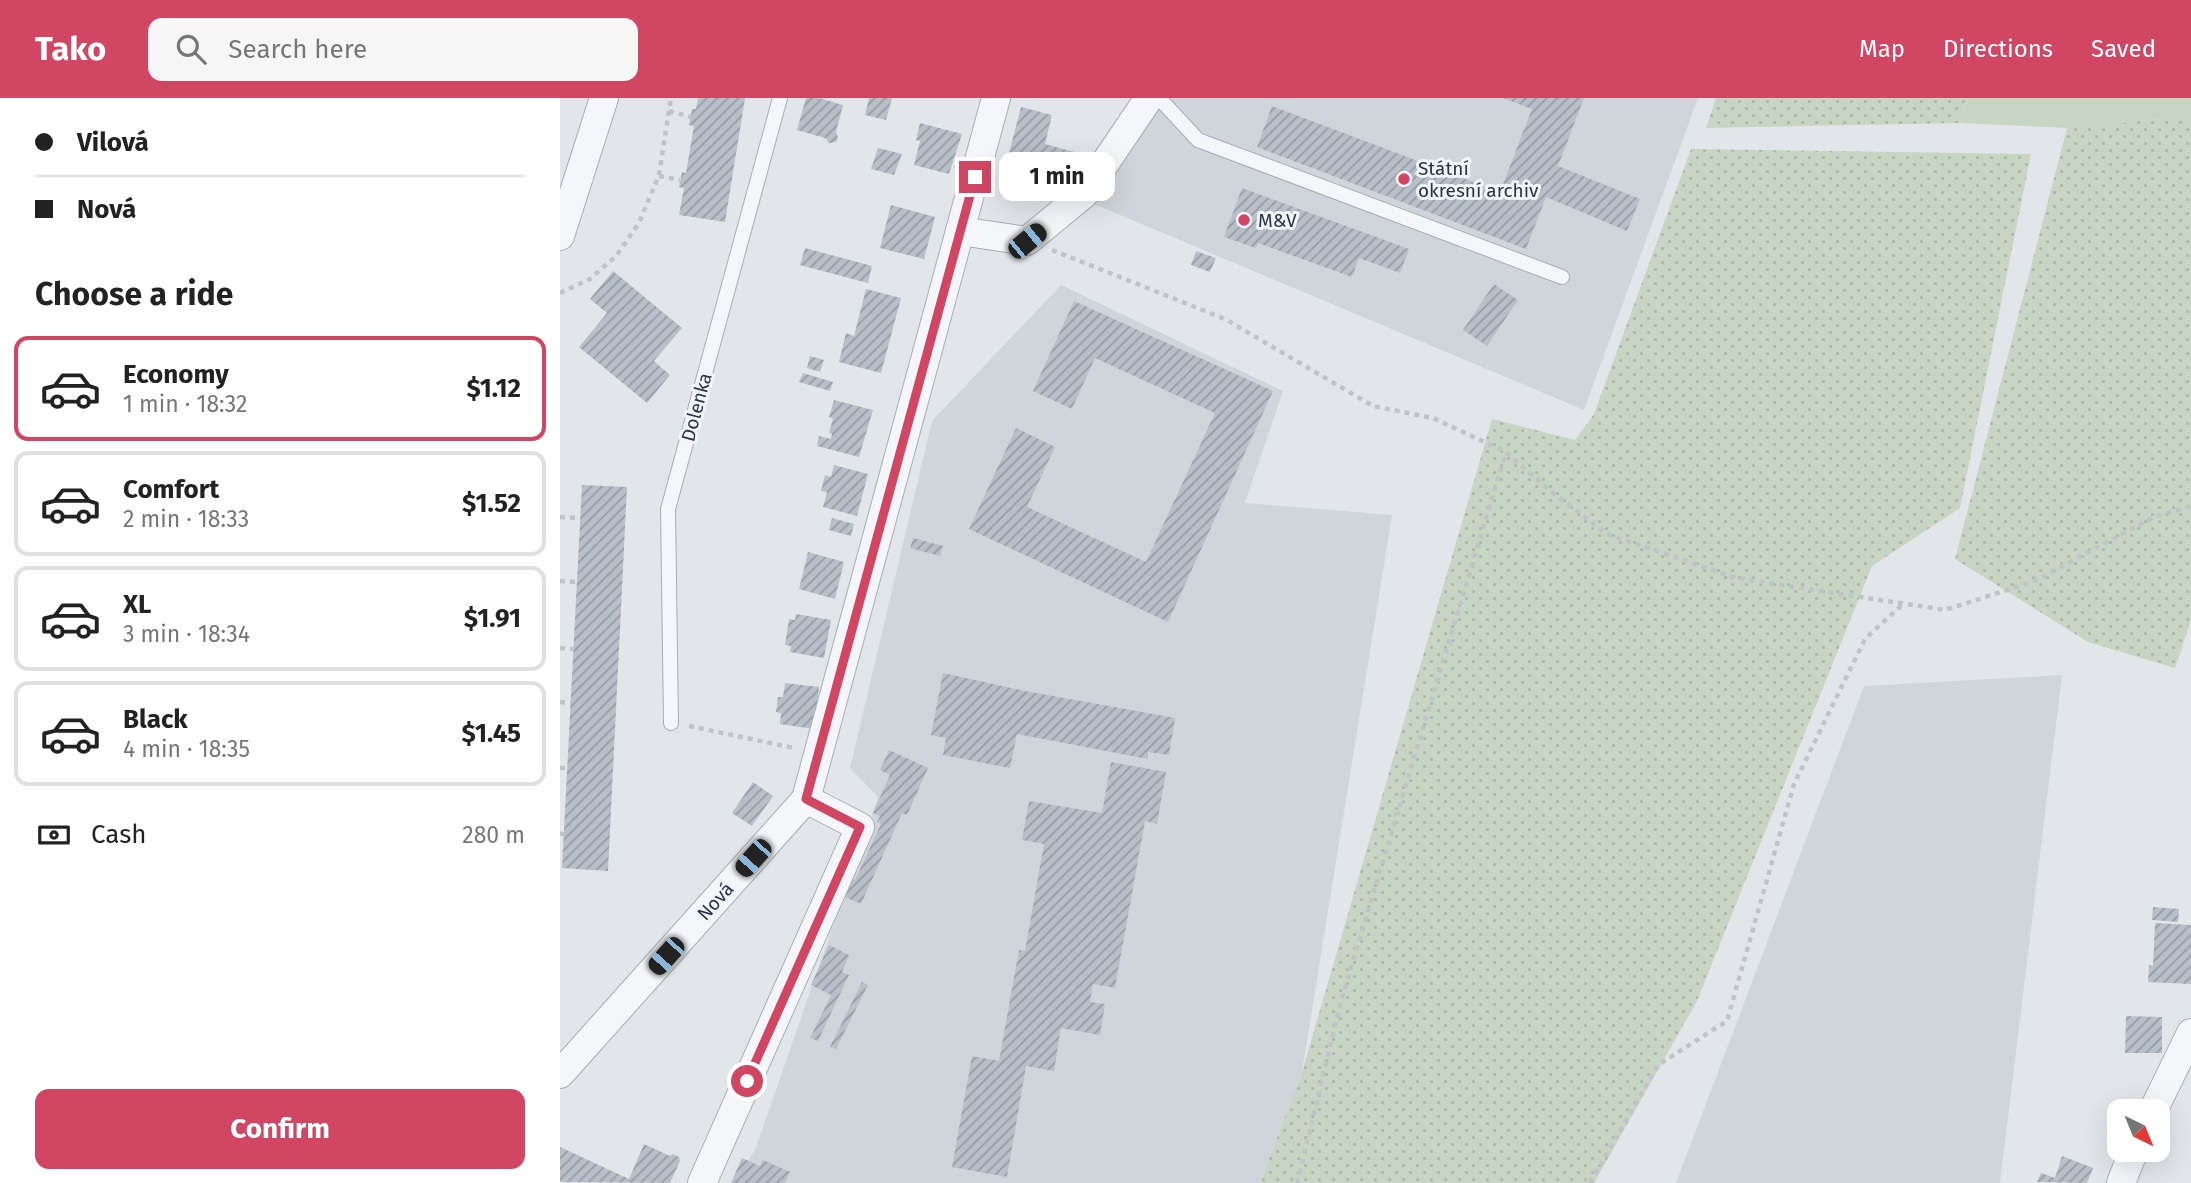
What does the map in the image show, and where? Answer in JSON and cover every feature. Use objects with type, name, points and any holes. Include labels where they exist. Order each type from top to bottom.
[{"type":"street","points":[[560,236],[604,98]]},
{"type":"street","name":"Nová","points":[[560,1074],[806,799],[996,98]]},
{"type":"street","points":[[960,230],[1027,241],[1084,194],[1149,98]]},
{"type":"street","points":[[702,1183],[860,827],[806,799]]},
{"type":"street","points":[[2159,1099],[2191,1034]]},
{"type":"street","points":[[2121,1183],[2129,1162]]},
{"type":"lane","name":"Dolenka","points":[[671,723],[668,509],[780,98]]},
{"type":"lane","points":[[1159,98],[1198,140],[1562,277]]},
{"type":"path","points":[[560,293],[590,279],[616,256],[639,223],[659,176],[671,98]]},
{"type":"path","points":[[668,111],[691,117]]},
{"type":"path","points":[[659,176],[681,180]]},
{"type":"path","points":[[1027,241],[1225,319],[1373,406],[1433,418],[1506,452],[1549,490],[1606,534],[1736,578],[1945,610],[2035,580],[2154,517],[2191,506]]},
{"type":"path","points":[[1297,1183],[1341,1001],[1506,452]]},
{"type":"path","points":[[560,517],[580,518]]},
{"type":"path","points":[[560,581],[577,582]]},
{"type":"path","points":[[1590,1183],[1658,1065],[1727,1021],[1794,784],[1866,639],[1904,603]]},
{"type":"path","points":[[560,648],[573,649]]},
{"type":"path","points":[[560,702],[571,703]]},
{"type":"path","points":[[671,723],[819,754]]},
{"type":"path","points":[[560,768],[567,768]]},
{"type":"shaded area","points":[[1166,98],[1698,98],[1584,410],[1094,204]]},
{"type":"shaded area","points":[[1061,285],[1283,391],[1245,503],[1392,515],[1302,1072],[1260,1183],[733,1183],[755,1150],[878,797],[850,768],[932,421]]},
{"type":"shaded area","points":[[2062,675],[2000,1183],[1676,1183],[1864,686]]},
{"type":"green space","points":[[1716,98],[1968,98],[1960,123],[1706,128]]},
{"type":"green space","points":[[1968,98],[2191,98],[2191,116],[2067,128],[1960,123]]},
{"type":"green space","points":[[2191,116],[2191,620],[2175,668],[2088,642],[1955,559],[2067,128]]},
{"type":"green space","points":[[1691,149],[2031,154],[1960,508],[1872,566],[1697,1001],[1594,1183],[1260,1183],[1302,1072],[1492,419],[1575,440],[1594,414]]},
{"type":"building","points":[[698,98],[745,98],[725,222],[679,215],[684,188],[679,187],[682,172],[686,173],[694,126],[689,125],[692,109],[696,109]]},
{"type":"building","points":[[806,98],[819,98],[843,105],[836,142],[829,143],[825,138],[797,130]]},
{"type":"building","points":[[869,98],[892,98],[886,120],[865,115]]},
{"type":"building","name":"Státní okresní archiv","points":[[1503,98],[1584,98],[1558,166],[1640,199],[1627,231],[1546,197],[1526,249],[1257,147],[1272,106],[1500,192],[1532,109]]},
{"type":"building","points":[[1021,107],[1052,115],[1045,144],[1074,152],[1068,169],[1064,168],[1058,188],[1049,198],[1037,194],[1042,174],[1006,165]]},
{"type":"building","points":[[920,123],[962,134],[949,174],[914,165],[920,141],[916,140]]},
{"type":"building","points":[[878,148],[902,154],[894,175],[871,169]]},
{"type":"building","points":[[1242,188],[1409,249],[1400,273],[1359,258],[1352,277],[1258,243],[1256,248],[1224,237]]},
{"type":"building","points":[[891,205],[935,217],[924,259],[880,248]]},
{"type":"building","points":[[805,248],[872,266],[868,283],[800,265]]},
{"type":"building","points":[[1196,251],[1216,258],[1210,272],[1191,265]]},
{"type":"building","points":[[613,271],[682,328],[654,361],[670,375],[647,403],[579,347],[607,313],[590,299]]},
{"type":"building","points":[[1494,284],[1518,300],[1487,346],[1463,330]]},
{"type":"building","points":[[866,289],[901,298],[881,373],[839,362],[846,333],[854,336]]},
{"type":"building","points":[[1074,301],[1273,391],[1168,622],[969,529],[1016,428],[1055,447],[1027,507],[1146,562],[1215,413],[1095,358],[1072,409],[1033,391]]},
{"type":"building","points":[[810,356],[824,360],[820,372],[807,368]]},
{"type":"building","points":[[803,373],[833,382],[830,391],[799,382]]},
{"type":"building","points":[[834,400],[873,410],[859,457],[817,446],[819,436],[831,439],[832,434],[829,433],[833,419],[829,417]]},
{"type":"building","points":[[834,465],[868,474],[857,516],[823,507],[827,492],[821,491],[825,475],[831,477]]},
{"type":"building","points":[[582,485],[627,487],[608,871],[562,868]]},
{"type":"building","points":[[832,518],[854,524],[851,536],[829,530]]},
{"type":"building","points":[[913,538],[943,546],[940,556],[910,548]]},
{"type":"building","points":[[808,552],[844,562],[835,599],[799,589]]},
{"type":"building","points":[[796,614],[831,620],[824,658],[790,652],[791,646],[785,645],[789,619],[795,620]]},
{"type":"building","points":[[943,673],[1175,718],[1169,755],[1148,752],[1148,759],[1017,734],[1010,768],[943,755],[946,738],[931,735]]},
{"type":"building","points":[[785,683],[819,687],[814,729],[780,724],[781,713],[776,712],[778,697],[783,697]]},
{"type":"building","points":[[889,750],[928,768],[907,815],[902,813],[861,904],[843,896],[852,879],[855,880],[881,824],[877,822],[880,816],[873,813],[890,775],[880,770]]},
{"type":"building","points":[[1111,762],[1166,772],[1157,824],[1145,821],[1115,988],[1093,984],[1090,1002],[1105,1004],[1100,1035],[1061,1028],[1054,1071],[1026,1066],[1007,1177],[952,1167],[972,1056],[999,1061],[1019,950],[1025,951],[1044,844],[1022,840],[1029,801],[1102,813]]},
{"type":"building","points":[[753,782],[773,796],[752,826],[732,813]]},
{"type":"building","points":[[2153,907],[2179,909],[2178,922],[2152,920]]},
{"type":"building","points":[[2155,923],[2191,925],[2191,984],[2148,982],[2149,965],[2153,966]]},
{"type":"building","points":[[829,945],[849,955],[842,972],[849,975],[818,1041],[810,1038],[831,995],[811,985]]},
{"type":"building","points":[[862,982],[868,985],[836,1049],[830,1047]]},
{"type":"building","points":[[2126,1016],[2162,1017],[2162,1053],[2125,1053]]},
{"type":"building","points":[[644,1144],[670,1156],[673,1154],[679,1157],[680,1161],[670,1183],[560,1182],[560,1147],[629,1179]]},
{"type":"building","points":[[2062,1156],[2093,1168],[2087,1183],[2037,1182],[2041,1173],[2055,1178]]},
{"type":"building","points":[[742,1158],[760,1166],[763,1160],[790,1172],[785,1183],[731,1183]]},
{"type":"place","name":"Státní okresní archiv","points":[[1404,179]]},
{"type":"place","name":"M&V","points":[[1244,220]]},
{"type":"route","points":[[747,1081],[860,827],[806,799],[975,177]]}]
